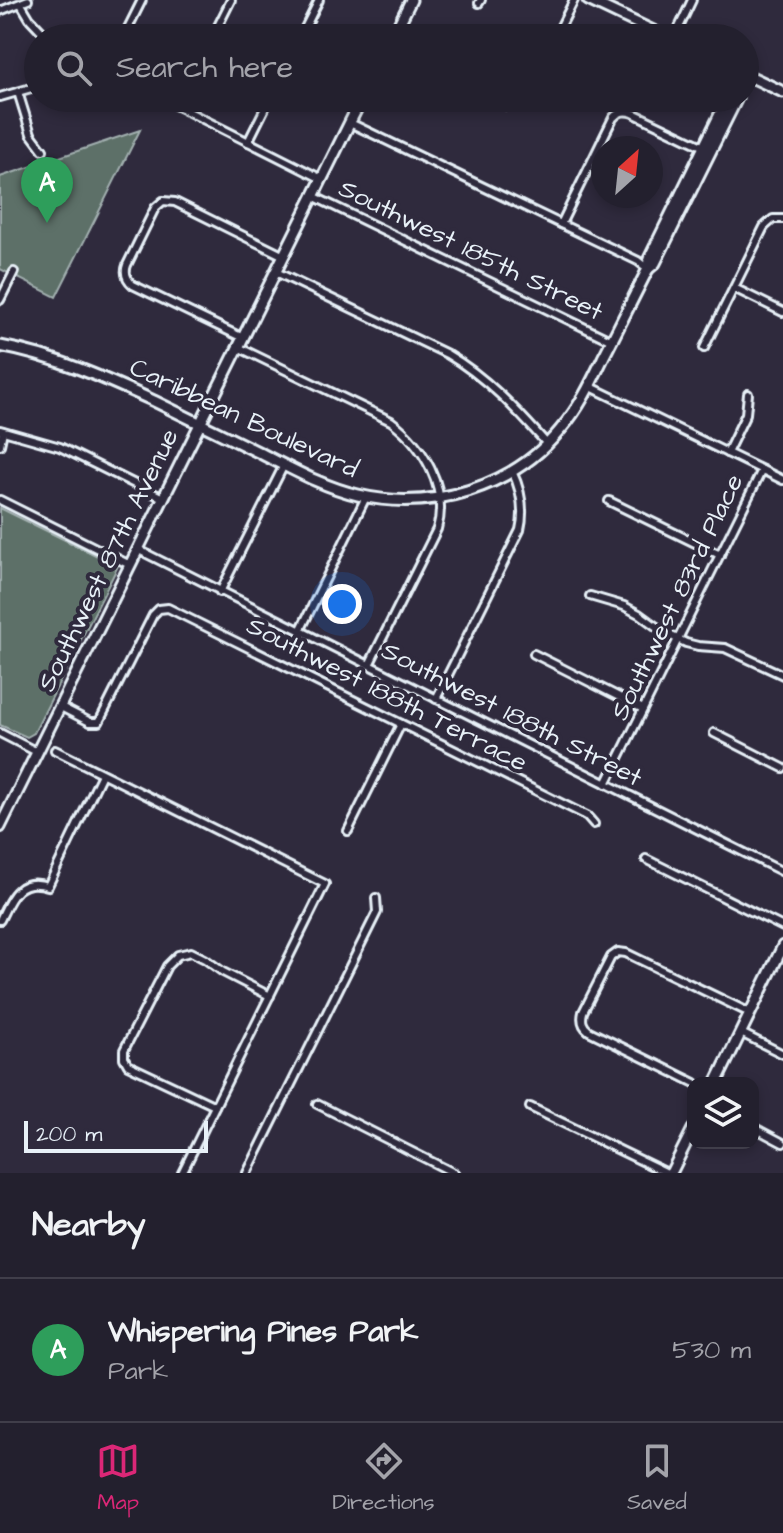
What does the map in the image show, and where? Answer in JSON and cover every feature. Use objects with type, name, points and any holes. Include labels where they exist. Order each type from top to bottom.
[{"type":"street","points":[[130,24],[142,0]]},
{"type":"street","points":[[219,24],[231,0]]},
{"type":"street","points":[[307,24],[319,0]]},
{"type":"street","points":[[399,24],[411,0]]},
{"type":"street","points":[[562,24],[574,0]]},
{"type":"street","points":[[588,0],[640,24]]},
{"type":"street","points":[[679,24],[692,0]]},
{"type":"street","points":[[0,11],[24,2],[35,24]]},
{"type":"street","points":[[759,82],[783,92]]},
{"type":"street","points":[[0,97],[24,90]]},
{"type":"street","points":[[18,92],[24,111]]},
{"type":"street","points":[[24,112],[31,134],[43,150]]},
{"type":"street","name":"Southwest 185th Street","points":[[196,112],[322,179]]},
{"type":"street","points":[[248,142],[263,112]]},
{"type":"street","name":"Southwest 87th Avenue","points":[[0,827],[2,815],[37,752],[355,112]]},
{"type":"street","points":[[561,224],[613,118],[620,112]]},
{"type":"street","points":[[630,112],[707,149]]},
{"type":"street","points":[[707,149],[722,112]]},
{"type":"street","points":[[707,149],[729,112]]},
{"type":"street","points":[[350,123],[638,261],[648,269]]},
{"type":"street","name":"Caribbean Boulevard","points":[[0,346],[87,370],[328,486],[366,497],[404,501],[438,498],[476,488],[512,471],[547,444],[571,417],[648,269],[655,263],[707,149]]},
{"type":"street","name":"Southwest 185th Street","points":[[313,196],[612,341]]},
{"type":"street","points":[[284,256],[175,202],[163,201],[155,208],[141,236],[127,265],[126,276],[133,285],[396,425],[422,454],[434,478],[440,514],[437,529],[369,665]]},
{"type":"street","points":[[704,348],[764,227],[773,219],[783,219]]},
{"type":"street","points":[[0,300],[14,272]]},
{"type":"street","points":[[276,272],[465,365],[490,384],[547,444]]},
{"type":"street","points":[[734,288],[783,312]]},
{"type":"street","points":[[589,386],[783,480]]},
{"type":"street","name":"Southwest 83rd Place","points":[[727,453],[746,414],[748,394]]},
{"type":"street","points":[[0,445],[2,430],[60,447],[163,498]]},
{"type":"street","points":[[220,592],[284,465]]},
{"type":"street","name":"Southwest 83rd Place","points":[[606,784],[762,470]]},
{"type":"street","points":[[436,699],[520,530],[522,500],[512,471]]},
{"type":"street","points":[[300,631],[366,497]]},
{"type":"street","points":[[0,500],[130,565]]},
{"type":"street","points":[[609,501],[720,555]]},
{"type":"street","name":"Southwest 188th Street","points":[[137,549],[783,872]]},
{"type":"street","points":[[590,596],[624,606],[678,639],[698,646],[725,648],[783,675]]},
{"type":"street","name":"Southwest 188th Terrace","points":[[59,706],[97,723],[153,615],[165,608],[587,816],[594,824]]},
{"type":"street","points":[[534,654],[643,709]]},
{"type":"street","points":[[348,831],[401,724]]},
{"type":"street","points":[[0,733],[37,752]]},
{"type":"street","points":[[714,733],[783,768]]},
{"type":"street","points":[[55,750],[325,884],[182,1173]]},
{"type":"street","points":[[0,920],[20,888],[36,883],[48,886],[102,774]]},
{"type":"street","points":[[646,859],[783,927]]},
{"type":"street","points":[[247,1173],[377,912],[376,898]]},
{"type":"street","points":[[719,1077],[750,1013],[779,964],[783,946]]},
{"type":"street","points":[[215,1106],[128,1065],[124,1058],[126,1045],[167,966],[178,955],[188,952],[196,954],[270,996]]},
{"type":"street","points":[[687,1079],[589,1031],[582,1022],[583,1012],[613,955],[618,952],[629,954],[750,1013]]},
{"type":"street","points":[[741,1033],[783,1054]]},
{"type":"street","points":[[317,1104],[454,1173]]},
{"type":"street","points":[[530,1107],[669,1173],[687,1140]]},
{"type":"street","points":[[759,1130],[783,1143]]},
{"type":"green space","points":[[140,130],[56,297],[0,269],[0,177]]},
{"type":"green space","points":[[0,508],[118,566],[34,733],[27,737],[0,725]]},
{"type":"place","name":"Whispering Pines Park","points":[[47,223]]}]
